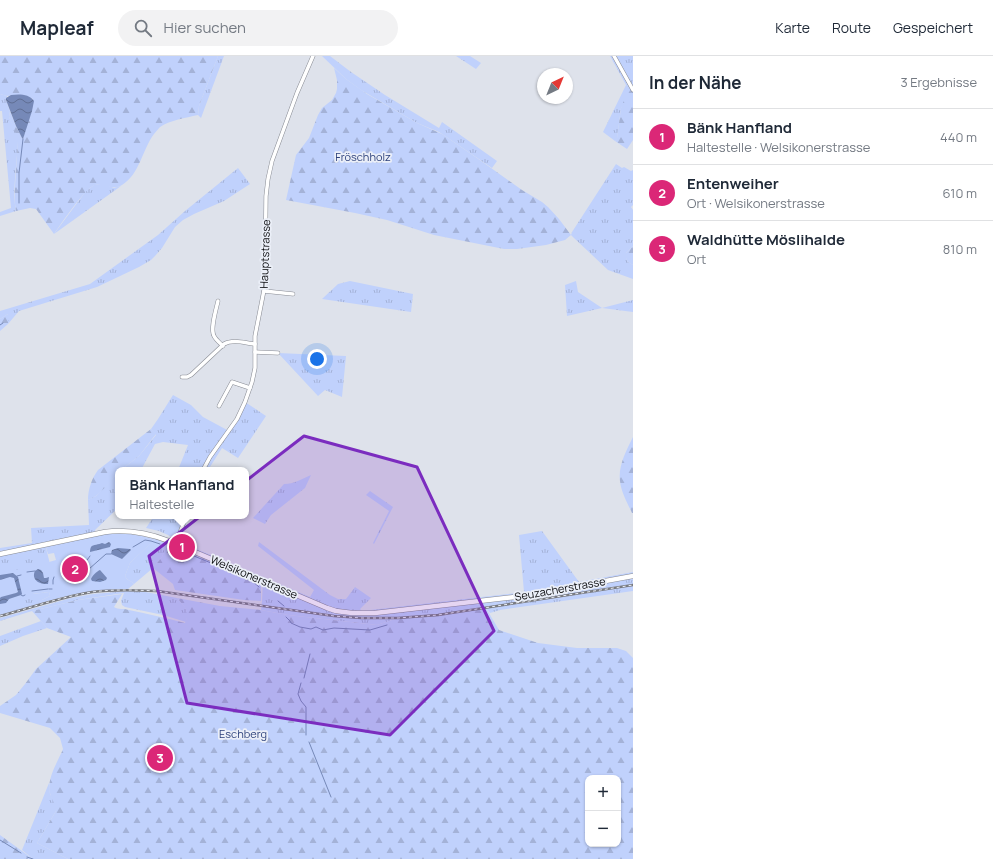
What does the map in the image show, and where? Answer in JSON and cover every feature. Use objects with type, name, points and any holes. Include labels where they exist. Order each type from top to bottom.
[{"type":"main road","name":"Welsikonerstrasse","points":[[0,554],[89,535],[113,531],[132,531],[148,534],[176,544],[320,605],[344,612],[359,614],[375,613],[488,600]]},
{"type":"main road","name":"Seuzacherstrasse","points":[[488,600],[524,596],[633,576]]},
{"type":"street","name":"Hauptstrasse","points":[[205,467],[236,419],[245,402],[250,388],[255,368],[256,333],[266,279],[266,196],[268,179],[272,161],[297,93],[313,56]]},
{"type":"street","points":[[614,56],[633,90]]},
{"type":"street","points":[[264,291],[293,294]]},
{"type":"street","points":[[218,301],[213,333],[223,346]]},
{"type":"street","points":[[182,377],[188,377],[191,375],[228,342],[255,344]]},
{"type":"street","points":[[255,352],[278,353]]},
{"type":"street","points":[[219,406],[232,382],[250,388]]},
{"type":"street","points":[[176,544],[185,519]]},
{"type":"highlighted area","points":[[304,436],[417,467],[494,631],[390,735],[187,703],[149,556]]},
{"type":"green space","points":[[0,56],[218,56],[199,106],[198,115],[173,121],[160,127],[150,140],[133,175],[119,187],[95,185],[85,193],[73,207],[54,234],[36,209],[30,208],[16,211],[15,185],[18,139],[9,117],[10,111],[23,139],[33,99],[23,95],[7,96],[0,94]]},
{"type":"green space","points":[[218,56],[224,56],[201,118],[198,115],[199,106]]},
{"type":"green space","points":[[322,56],[330,56],[385,95],[439,128],[442,122],[497,161],[492,168],[439,132],[417,123],[361,90],[346,79]]},
{"type":"green space","points":[[456,56],[470,56],[481,63],[476,69]]},
{"type":"green space","points":[[610,56],[633,56],[633,90],[621,108],[617,139],[615,141],[603,132],[626,85]]},
{"type":"green space","name":"Fröschholz","points":[[334,68],[346,79],[367,94],[417,123],[442,134],[522,190],[542,202],[559,219],[571,235],[565,240],[546,245],[517,249],[504,249],[434,235],[387,220],[286,200],[296,155],[309,138],[322,108],[332,100],[336,93],[337,80]]},
{"type":"green space","points":[[630,85],[633,90],[633,140],[627,149],[615,141],[617,138],[621,108]]},
{"type":"green space","points":[[0,94],[7,96],[6,100],[10,111],[9,117],[18,136],[18,142],[15,186],[16,211],[0,216],[0,212],[11,208],[2,111],[0,111]]},
{"type":"green space","points":[[616,164],[622,168],[624,167],[631,171],[633,170],[633,205],[631,207],[633,210],[633,246],[626,253],[626,258],[628,262],[633,265],[633,279],[608,270],[571,235]]},
{"type":"green space","points":[[238,168],[250,184],[224,201],[183,220],[175,227],[162,248],[151,260],[97,287],[19,311],[8,324],[8,314],[0,319],[0,311],[90,284],[158,235]]},
{"type":"green space","points":[[104,184],[114,188],[121,186],[54,234],[86,191],[94,185]]},
{"type":"green space","points":[[633,246],[633,265],[626,259],[626,253]]},
{"type":"green space","points":[[350,281],[413,294],[411,312],[322,299],[338,284]]},
{"type":"green space","points":[[576,281],[578,292],[602,308],[567,316],[565,285]]},
{"type":"green space","points":[[633,300],[633,312],[602,308]]},
{"type":"green space","points":[[8,314],[8,324],[0,331],[0,319]]},
{"type":"green space","points":[[278,353],[346,356],[342,397],[325,390],[318,396]]},
{"type":"green space","points":[[173,395],[191,405],[203,417],[229,431],[245,402],[266,416],[238,458],[222,448],[210,467],[179,467],[188,445],[163,442],[155,444],[143,467],[125,467],[139,456],[156,435],[151,429]]},
{"type":"green space","points":[[151,429],[156,434],[139,456],[125,467],[115,467],[115,476],[96,496],[88,500],[91,484],[98,470]]},
{"type":"green space","points":[[633,437],[632,513],[622,489],[620,470],[623,459]]},
{"type":"green space","points":[[311,475],[305,488],[271,515],[265,524],[253,518],[284,484],[295,482]]},
{"type":"green space","points":[[115,476],[115,511],[95,530],[96,533],[45,544],[50,564],[33,594],[49,592],[50,596],[42,600],[42,603],[0,615],[0,548],[32,543],[31,528],[89,525],[88,500],[96,496]]},
{"type":"green space","points":[[370,491],[393,507],[374,544],[373,543],[389,511],[366,495]]},
{"type":"green space","points":[[152,519],[187,519],[182,543],[310,597],[314,590],[258,546],[259,542],[330,595],[338,599],[346,599],[355,587],[371,598],[360,609],[362,611],[524,592],[519,535],[542,531],[579,582],[633,572],[633,591],[500,610],[490,613],[486,608],[398,618],[377,625],[288,615],[261,610],[263,579],[186,546],[159,531],[146,528]]},
{"type":"green space","points":[[96,533],[131,534],[165,543],[162,549],[150,544],[130,563],[125,576],[134,584],[128,589],[94,591],[71,595],[42,603],[42,600],[50,596],[49,592],[32,594],[0,606],[0,573],[13,569],[20,570],[49,564],[49,562],[56,560],[54,553],[48,554],[45,544]]},
{"type":"green space","points":[[155,539],[167,545],[162,557],[153,568],[134,584],[125,576],[130,563]]},
{"type":"green space","points":[[168,546],[180,552],[186,551],[258,582],[261,586],[261,601],[175,590],[173,584],[153,568],[162,557]]},
{"type":"green space","points":[[127,591],[146,592],[177,598],[185,607],[188,614],[186,622],[163,615],[125,607],[122,605],[121,601],[124,593],[78,600],[32,611],[0,621],[0,618],[71,598],[93,594]]},
{"type":"green space","name":"Eschberg","points":[[122,594],[114,607],[185,623],[187,612],[177,598],[220,606],[377,625],[398,618],[486,608],[499,630],[538,643],[577,648],[617,648],[626,651],[633,658],[633,859],[68,859],[37,843],[56,811],[56,806],[49,788],[53,771],[63,749],[60,738],[50,728],[0,713],[0,706],[16,695],[36,669],[71,637],[47,628],[32,611],[78,600]]},
{"type":"green space","points":[[41,621],[47,628],[0,646],[0,636]]},
{"type":"green space","points":[[49,783],[50,794],[57,807],[37,843],[68,859],[33,859],[22,850]]},
{"type":"green space","points":[[0,835],[33,859],[0,859]]},
{"type":"water","points":[[11,95],[24,95],[30,97],[34,101],[23,139],[16,126],[6,100],[6,98]]},
{"type":"water","points":[[109,542],[111,544],[110,547],[90,552],[93,545],[102,543],[105,544]]},
{"type":"water","points":[[118,548],[131,550],[122,559],[111,554],[112,550]]},
{"type":"water","points":[[38,569],[43,573],[44,578],[49,577],[48,584],[42,584],[35,579],[34,574]]},
{"type":"water","points":[[100,570],[107,578],[106,580],[100,582],[92,581],[92,576]]},
{"type":"water","points":[[13,573],[18,577],[22,594],[9,599],[6,603],[0,604],[1,597],[18,592],[14,578],[10,577],[0,580],[0,575]]},
{"type":"waterway","points":[[19,203],[19,173],[23,139]]},
{"type":"waterway","points":[[133,547],[145,540],[160,544]]},
{"type":"waterway","points":[[61,573],[72,575],[75,573],[82,574],[106,554],[111,554]]},
{"type":"waterway","points":[[72,574],[75,569],[78,570],[90,556]]},
{"type":"waterway","points":[[194,556],[250,579],[259,587]]},
{"type":"waterway","points":[[27,572],[35,571]]},
{"type":"waterway","points":[[17,576],[21,575]]},
{"type":"waterway","points":[[53,584],[54,577]]},
{"type":"waterway","points":[[32,591],[48,589]]},
{"type":"waterway","points":[[21,595],[25,595]]},
{"type":"waterway","points":[[278,601],[284,606]]},
{"type":"waterway","points":[[286,617],[291,623],[300,627],[311,629],[316,627],[323,630],[334,628],[370,630],[387,625]]},
{"type":"waterway","points":[[304,678],[310,654]]},
{"type":"waterway","points":[[301,683],[298,694],[306,707],[306,735]]},
{"type":"waterway","points":[[309,742],[331,797]]},
{"type":"waterway","points":[[0,840],[21,853]]},
{"type":"waterway","points":[[27,857],[33,859]]},
{"type":"railway","points":[[0,616],[80,594],[124,590],[157,591],[334,616],[398,618],[438,615],[633,585]]},
{"type":"place","name":"Bänk Hanfland","points":[[182,547]]},
{"type":"place","name":"Entenweiher","points":[[75,569]]},
{"type":"place","name":"Waldhütte Möslihalde","points":[[160,758]]}]
